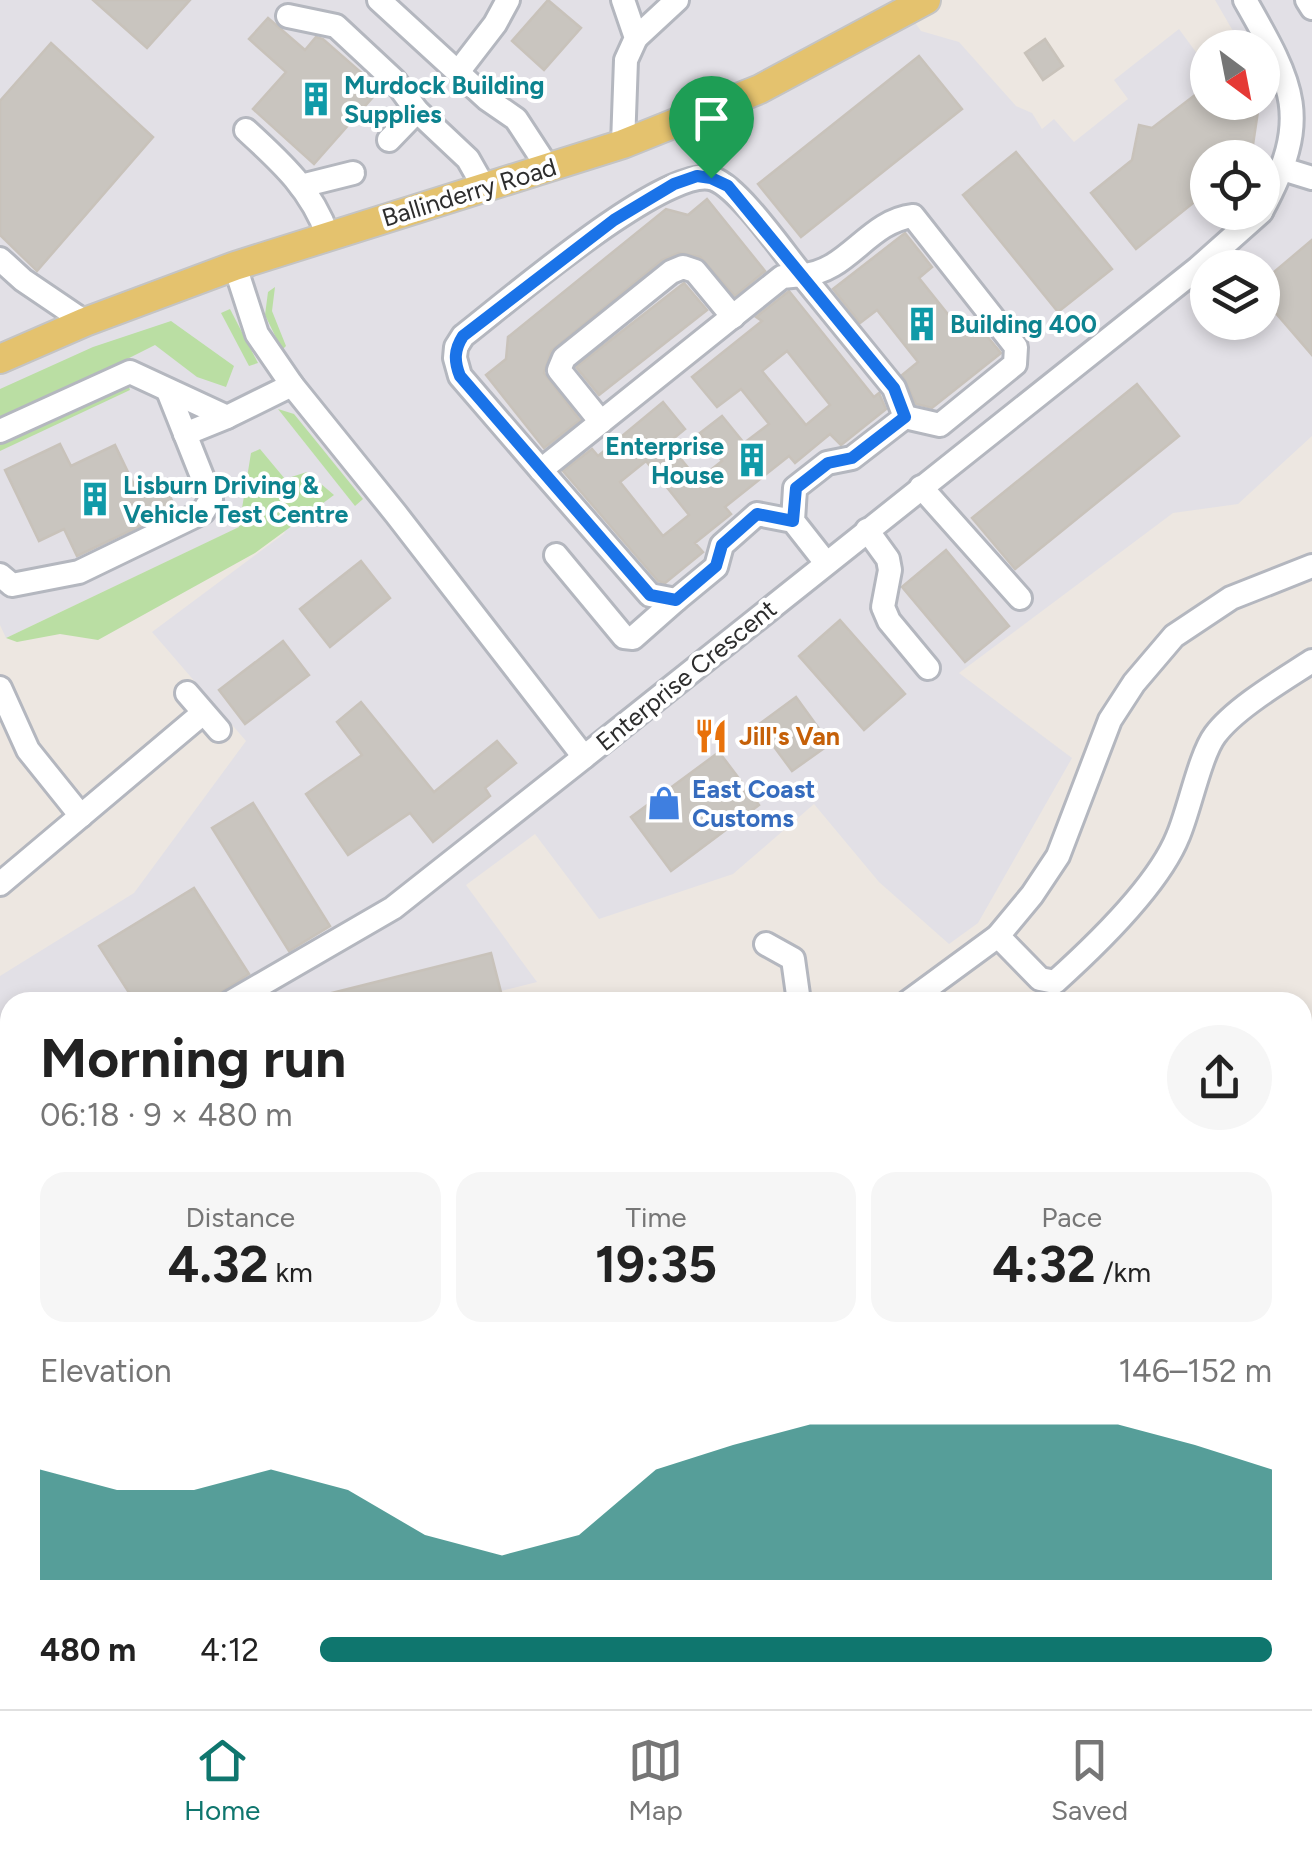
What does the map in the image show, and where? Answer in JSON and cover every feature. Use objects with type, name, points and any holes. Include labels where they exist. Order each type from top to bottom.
[{"type":"main road","name":"Ballinderry Road","points":[[0,359],[235,266],[623,144],[760,89],[916,3]]},
{"type":"street","points":[[379,0],[487,99],[516,118],[548,168]]},
{"type":"street","points":[[458,72],[495,24],[508,0]]},
{"type":"street","points":[[624,0],[636,38]]},
{"type":"street","points":[[623,144],[626,60],[636,38],[677,0]]},
{"type":"street","points":[[1307,0],[1312,8]]},
{"type":"street","name":"Enterprise Crescent","points":[[1255,3],[1286,73],[1296,122],[1286,170],[1280,180]]},
{"type":"street","points":[[288,16],[336,26],[395,81],[416,111],[468,159],[485,189]]},
{"type":"street","points":[[389,140],[416,111]]},
{"type":"street","points":[[246,130],[297,176],[318,209],[328,236]]},
{"type":"street","points":[[1286,170],[1312,178]]},
{"type":"street","points":[[301,186],[353,173]]},
{"type":"street","points":[[676,600],[650,595],[460,376],[456,347],[463,336],[614,220],[674,184],[697,176],[711,178],[728,186],[894,388],[905,417]]},
{"type":"street","points":[[541,470],[782,277],[822,274],[893,218],[913,216],[1016,347],[1015,364],[940,424],[905,417],[852,458],[828,463],[796,488],[778,496],[722,545],[716,566],[633,638],[624,637],[556,555]]},
{"type":"street","name":"Enterprise Crescent","points":[[235,266],[258,334],[292,386],[584,757],[1241,230]]},
{"type":"street","points":[[0,259],[23,280],[86,322]]},
{"type":"street","points":[[601,422],[564,380],[559,370],[564,358],[671,272],[684,266],[695,272],[733,317]]},
{"type":"street","points":[[0,431],[130,372],[228,418]]},
{"type":"street","points":[[185,434],[228,418],[292,386]]},
{"type":"street","points":[[0,575],[12,585],[79,572],[204,512],[211,499],[168,391]]},
{"type":"street","points":[[921,487],[1020,598]]},
{"type":"street","points":[[793,521],[796,488]]},
{"type":"street","points":[[757,514],[793,521],[826,563]]},
{"type":"street","points":[[867,530],[888,559],[889,581],[883,596],[889,621],[928,668]]},
{"type":"street","points":[[922,992],[998,936],[1058,856],[1110,720],[1134,683],[1174,636],[1231,598],[1312,566]]},
{"type":"street","points":[[998,936],[1040,979],[1055,982],[1113,928],[1178,839],[1214,736],[1258,697],[1312,661]]},
{"type":"street","points":[[0,688],[28,750],[81,816]]},
{"type":"street","points":[[0,884],[81,816],[211,722],[187,693]]},
{"type":"street","points":[[248,992],[393,908],[584,757]]},
{"type":"street","points":[[766,944],[793,959],[798,992]]},
{"type":"shaded area","points":[[0,0],[899,0],[921,31],[959,42],[1016,106],[1032,113],[1042,129],[1054,119],[1074,142],[1128,99],[1114,80],[1179,29],[1190,44],[1190,120],[1280,120],[1280,30],[1232,30],[1215,0],[1312,0],[1312,436],[1238,504],[1173,513],[959,673],[1072,758],[978,923],[949,944],[879,882],[814,804],[733,874],[599,919],[535,834],[466,885],[537,982],[498,992],[0,992],[0,976],[134,893],[246,741],[152,632],[285,533],[269,513],[6,638],[0,625]]},
{"type":"green space","points":[[275,287],[272,311],[286,346],[282,350],[265,315],[268,292]]},
{"type":"green space","points":[[230,309],[258,363],[249,366],[221,313]]},
{"type":"green space","points":[[171,321],[234,366],[226,387],[197,377],[155,345],[0,423],[0,389],[93,347]]},
{"type":"green space","points":[[128,384],[130,390],[0,451],[0,444]]},
{"type":"green space","points":[[278,409],[294,414],[363,499],[355,506]]},
{"type":"green space","points":[[260,449],[285,479],[307,472],[334,495],[255,553],[98,640],[60,634],[17,642],[6,638],[239,527],[251,453]]},
{"type":"building","points":[[93,0],[190,0],[147,48]]},
{"type":"building","points":[[548,0],[581,28],[544,70],[512,41]]},
{"type":"building","name":"Murdock Building Supplies","points":[[268,18],[305,50],[316,37],[323,39],[380,89],[314,164],[253,109],[286,72],[249,39]]},
{"type":"building","points":[[1045,39],[1063,66],[1043,80],[1025,53]]},
{"type":"building","points":[[51,43],[153,137],[37,271],[0,235],[0,101]]},
{"type":"building","points":[[919,56],[962,109],[801,237],[758,184]]},
{"type":"building","points":[[1190,99],[1190,120],[1257,120],[1254,140],[1190,140],[1190,206],[1136,249],[1091,193],[1132,160],[1139,125],[1152,128]]},
{"type":"building","points":[[1016,152],[1112,269],[1058,312],[963,195]]},
{"type":"building","points":[[707,199],[765,271],[735,296],[700,257],[679,253],[662,260],[551,351],[544,373],[580,420],[544,448],[486,375],[506,359],[508,337],[666,209],[688,215]]},
{"type":"building","name":"Building 400","points":[[905,233],[932,267],[919,278],[959,328],[972,318],[1001,353],[932,408],[916,404],[902,375],[918,362],[877,310],[860,323],[833,289]]},
{"type":"building","points":[[1312,240],[1312,355],[1280,318],[1280,267]]},
{"type":"building","points":[[684,283],[707,310],[599,395],[576,367]]},
{"type":"building","points":[[789,291],[874,397],[879,393],[886,409],[841,445],[830,434],[795,463],[789,456],[725,507],[731,514],[695,543],[703,552],[665,583],[658,581],[563,471],[592,449],[598,456],[663,402],[685,429],[668,443],[698,480],[722,461],[700,433],[722,416],[744,443],[769,424],[741,389],[717,407],[692,377],[762,321],[756,317]],"holes":[[[787,351],[830,405],[806,425],[762,371]],[[646,461],[689,515],[663,536],[620,482]]]},
{"type":"building","points":[[1137,384],[1179,436],[1015,569],[972,518]]},
{"type":"building","name":"Lisburn Driving & Vehicle Test Centre","points":[[60,444],[71,466],[115,445],[139,495],[164,484],[176,509],[77,556],[64,529],[39,541],[5,470]]},
{"type":"building","points":[[946,550],[1009,626],[965,662],[902,587]]},
{"type":"building","points":[[361,561],[390,598],[330,647],[300,609]]},
{"type":"building","points":[[840,620],[905,694],[864,730],[799,656]]},
{"type":"building","points":[[283,641],[309,675],[245,724],[219,690]]},
{"type":"building","points":[[796,697],[830,744],[792,771],[758,725]]},
{"type":"building","points":[[361,702],[434,792],[497,741],[516,763],[485,788],[490,796],[433,842],[410,813],[348,855],[306,794],[362,755],[337,722]]},
{"type":"building","points":[[719,752],[759,805],[671,871],[631,817]]},
{"type":"building","points":[[253,803],[330,926],[289,951],[212,828]]},
{"type":"building","points":[[194,888],[249,974],[221,992],[129,992],[99,946]]},
{"type":"building","points":[[491,953],[501,992],[336,992]]},
{"type":"place","name":"Murdock Building Supplies","points":[[316,99]]},
{"type":"place","name":"Building 400","points":[[922,324]]},
{"type":"place","name":"Enterprise House","points":[[752,460]]},
{"type":"place","name":"Lisburn Driving & Vehicle Test Centre","points":[[95,499]]},
{"type":"place","name":"Jill's Van","points":[[711,736]]},
{"type":"place","name":"East Coast Customs","points":[[664,803]]},
{"type":"route","points":[[697,176],[711,178],[728,186],[894,388],[905,417],[852,458],[828,463],[796,488],[793,521],[757,514],[722,545],[716,566],[676,600],[650,595],[460,376],[455,358],[463,336],[614,220],[674,184],[697,176]]}]
